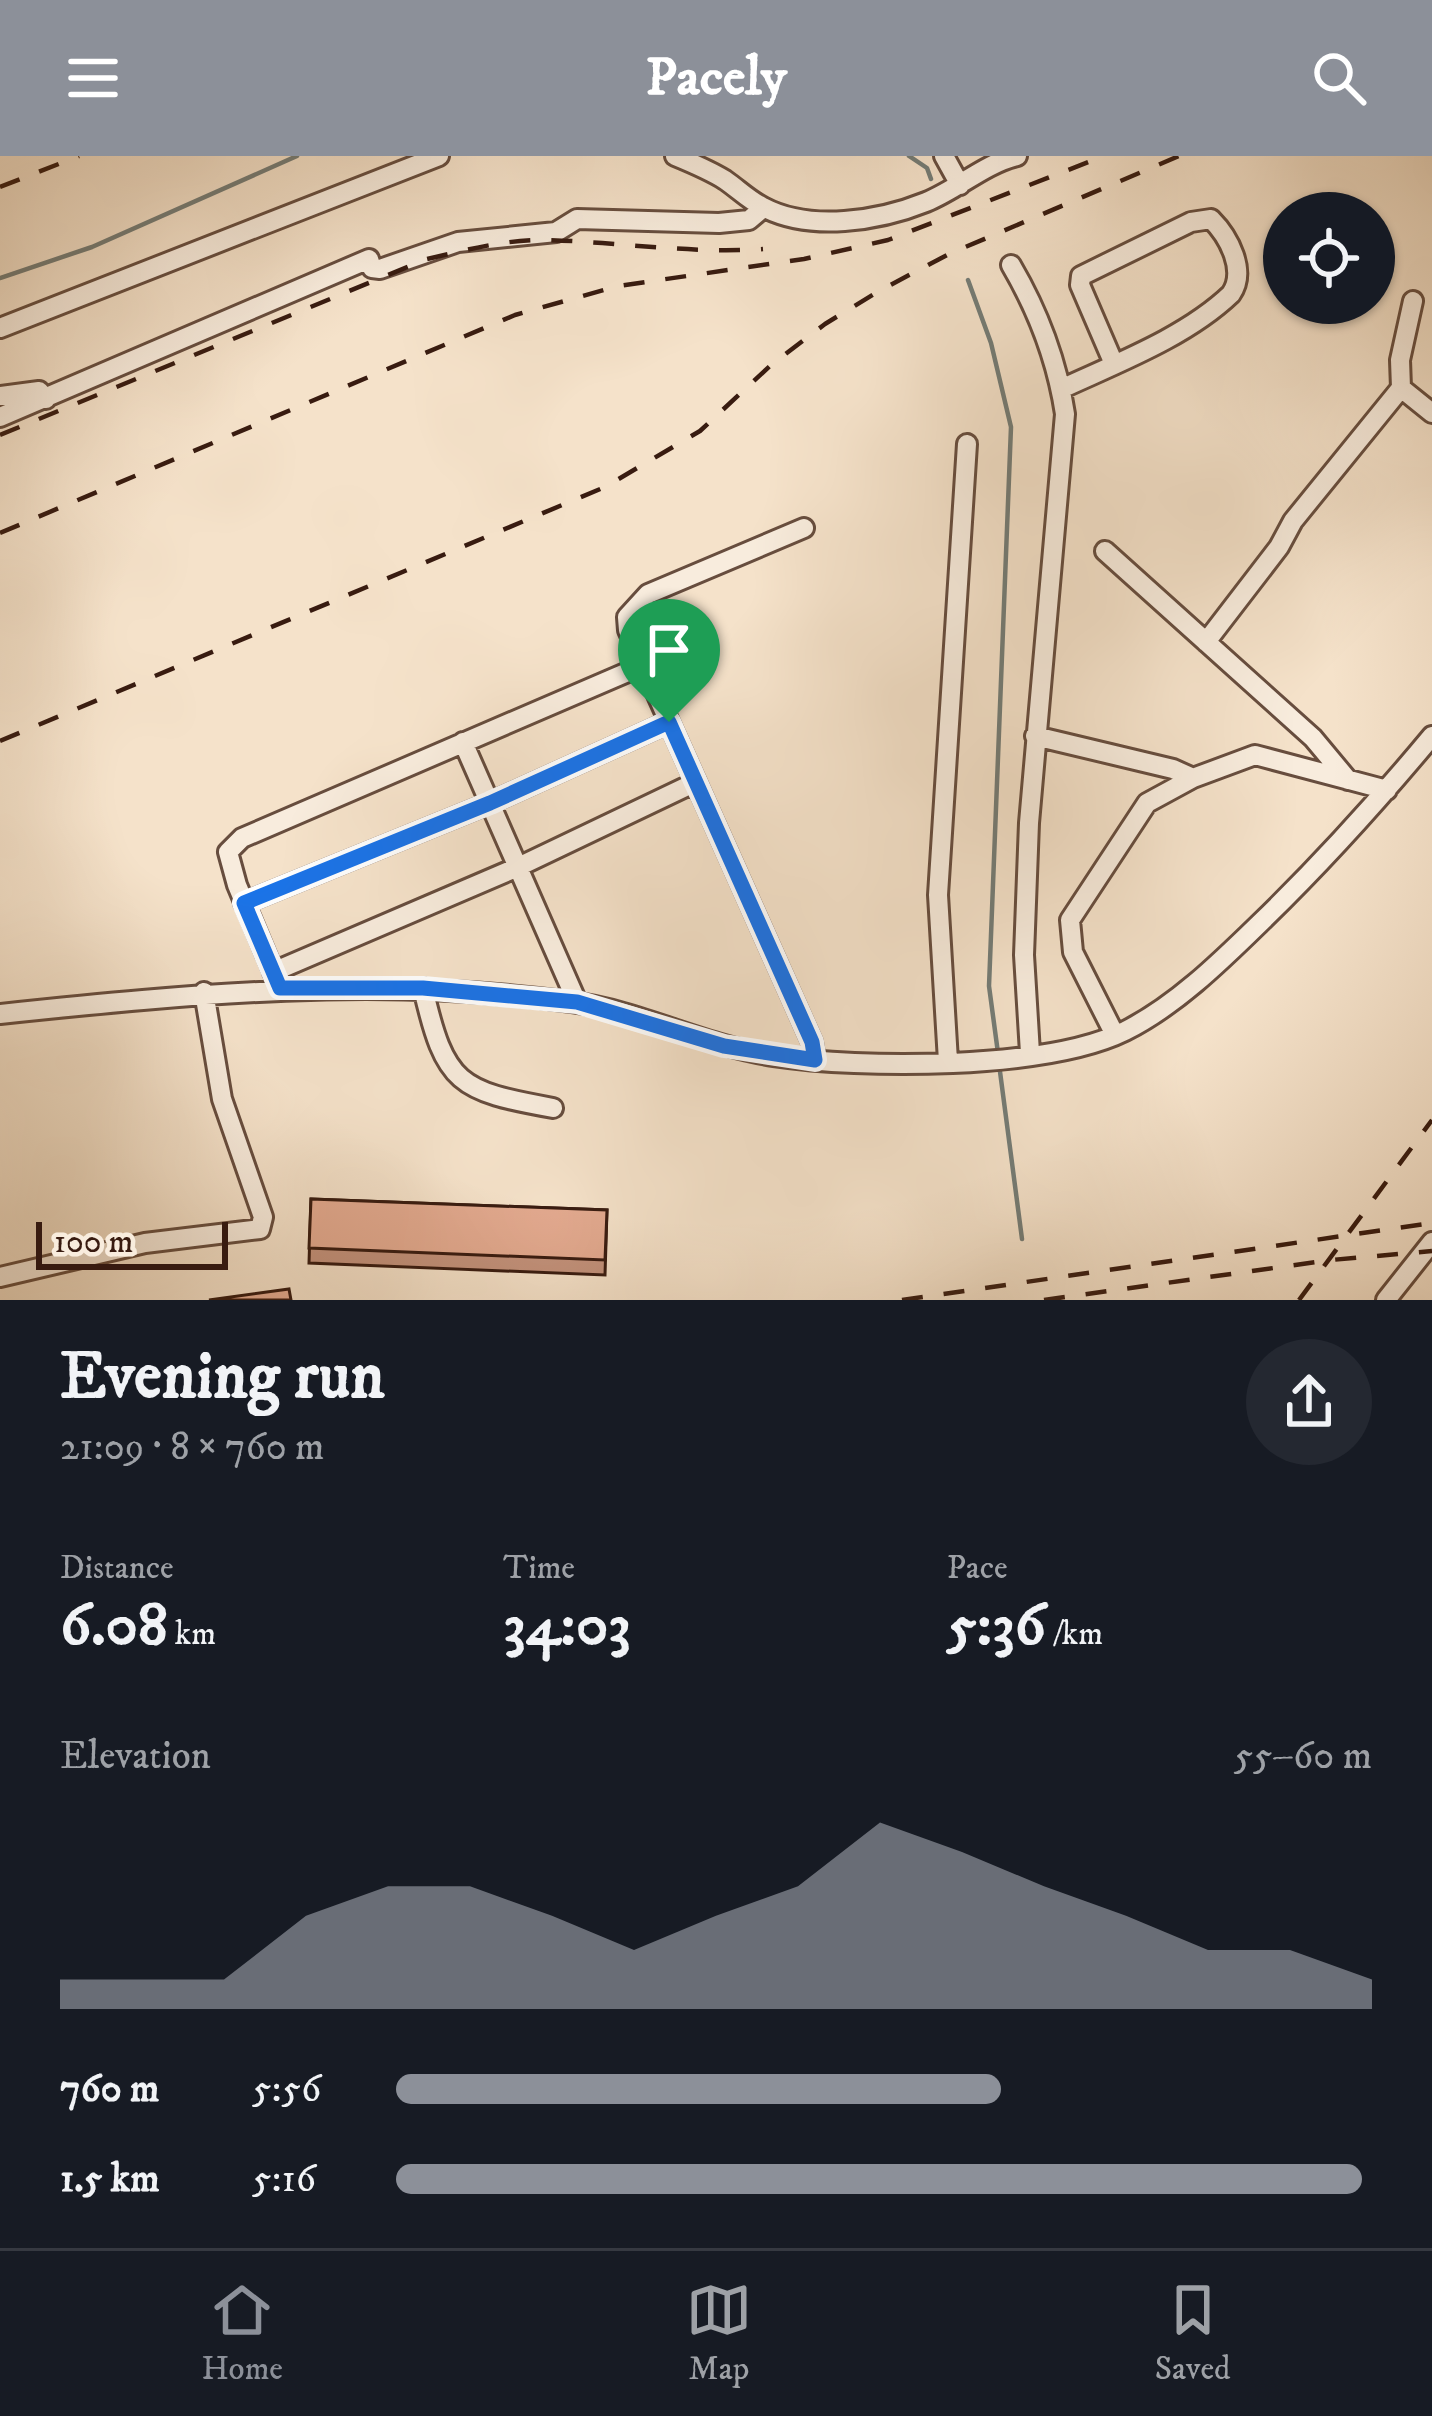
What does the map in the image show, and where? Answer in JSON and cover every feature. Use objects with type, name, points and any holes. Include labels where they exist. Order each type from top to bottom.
[{"type":"street","points":[[0,328],[439,156]]},
{"type":"street","points":[[675,156],[716,175],[764,208],[793,217],[832,220],[883,216],[923,203],[1000,160],[1017,156]]},
{"type":"street","points":[[944,156],[953,189]]},
{"type":"street","points":[[0,417],[369,259],[372,268],[380,269],[458,242],[556,232],[577,220],[719,223],[748,220],[764,208]]},
{"type":"street","points":[[1061,389],[1114,364],[1222,303],[1238,285],[1236,263],[1211,219],[1192,222],[1081,276],[1080,285],[1114,364]]},
{"type":"street","points":[[1011,265],[1055,361],[1065,441],[1035,736],[1024,940],[1024,1054]]},
{"type":"street","points":[[1206,642],[1279,547],[1293,521],[1401,388],[1400,361],[1413,301]]},
{"type":"street","points":[[1401,388],[1432,413]]},
{"type":"street","points":[[0,396],[31,390],[39,391],[46,400]]},
{"type":"street","points":[[948,1061],[938,895],[967,445]]},
{"type":"street","points":[[804,528],[648,594],[627,617],[628,630],[812,1042],[815,1060]]},
{"type":"street","points":[[1105,551],[1313,738],[1348,779]]},
{"type":"street","points":[[277,980],[228,852],[242,838],[644,665]]},
{"type":"street","points":[[244,903],[490,803],[669,722]]},
{"type":"street","points":[[1035,736],[1193,778]]},
{"type":"street","points":[[0,1014],[277,980],[577,1002],[724,1046],[815,1060],[879,1065],[1068,1049],[1115,1035],[1163,1007],[1235,947],[1334,851],[1432,736]]},
{"type":"street","points":[[463,742],[577,1002]]},
{"type":"street","points":[[1115,1035],[1073,952],[1070,920],[1148,803],[1193,778],[1255,755],[1387,790]]},
{"type":"street","points":[[277,980],[696,782]]},
{"type":"street","points":[[423,988],[440,1047],[473,1090],[553,1108]]},
{"type":"street","points":[[0,1276],[145,1244],[260,1228],[263,1217],[216,1073],[204,992]]},
{"type":"street","points":[[1386,1300],[1432,1242]]},
{"type":"building","points":[[311,1199],[607,1210],[605,1260],[309,1248]]},
{"type":"building","points":[[289,1289],[291,1300],[209,1300]]},
{"type":"waterway","points":[[0,278],[92,247],[297,156]]},
{"type":"waterway","points":[[909,156],[927,168],[931,179]]},
{"type":"waterway","points":[[968,280],[991,343],[1011,427],[989,986],[998,1053]]},
{"type":"waterway","points":[[999,1064],[1022,1239]]},
{"type":"railway","points":[[0,187],[79,156]]},
{"type":"railway","points":[[0,533],[515,315],[618,286],[804,259],[888,240],[1104,156]]},
{"type":"railway","points":[[0,741],[605,487],[700,431],[771,365],[879,291],[949,254],[1179,156]]},
{"type":"railway","points":[[0,435],[427,259],[532,240],[763,249]]},
{"type":"railway","points":[[1299,1300],[1432,1120]]},
{"type":"railway","points":[[902,1300],[1432,1223]]},
{"type":"railway","points":[[1044,1300],[1331,1260],[1432,1251]]},
{"type":"route","points":[[669,722],[812,1042],[815,1060],[724,1046],[577,1002],[423,988],[280,988],[244,903],[490,803],[669,722]]}]
